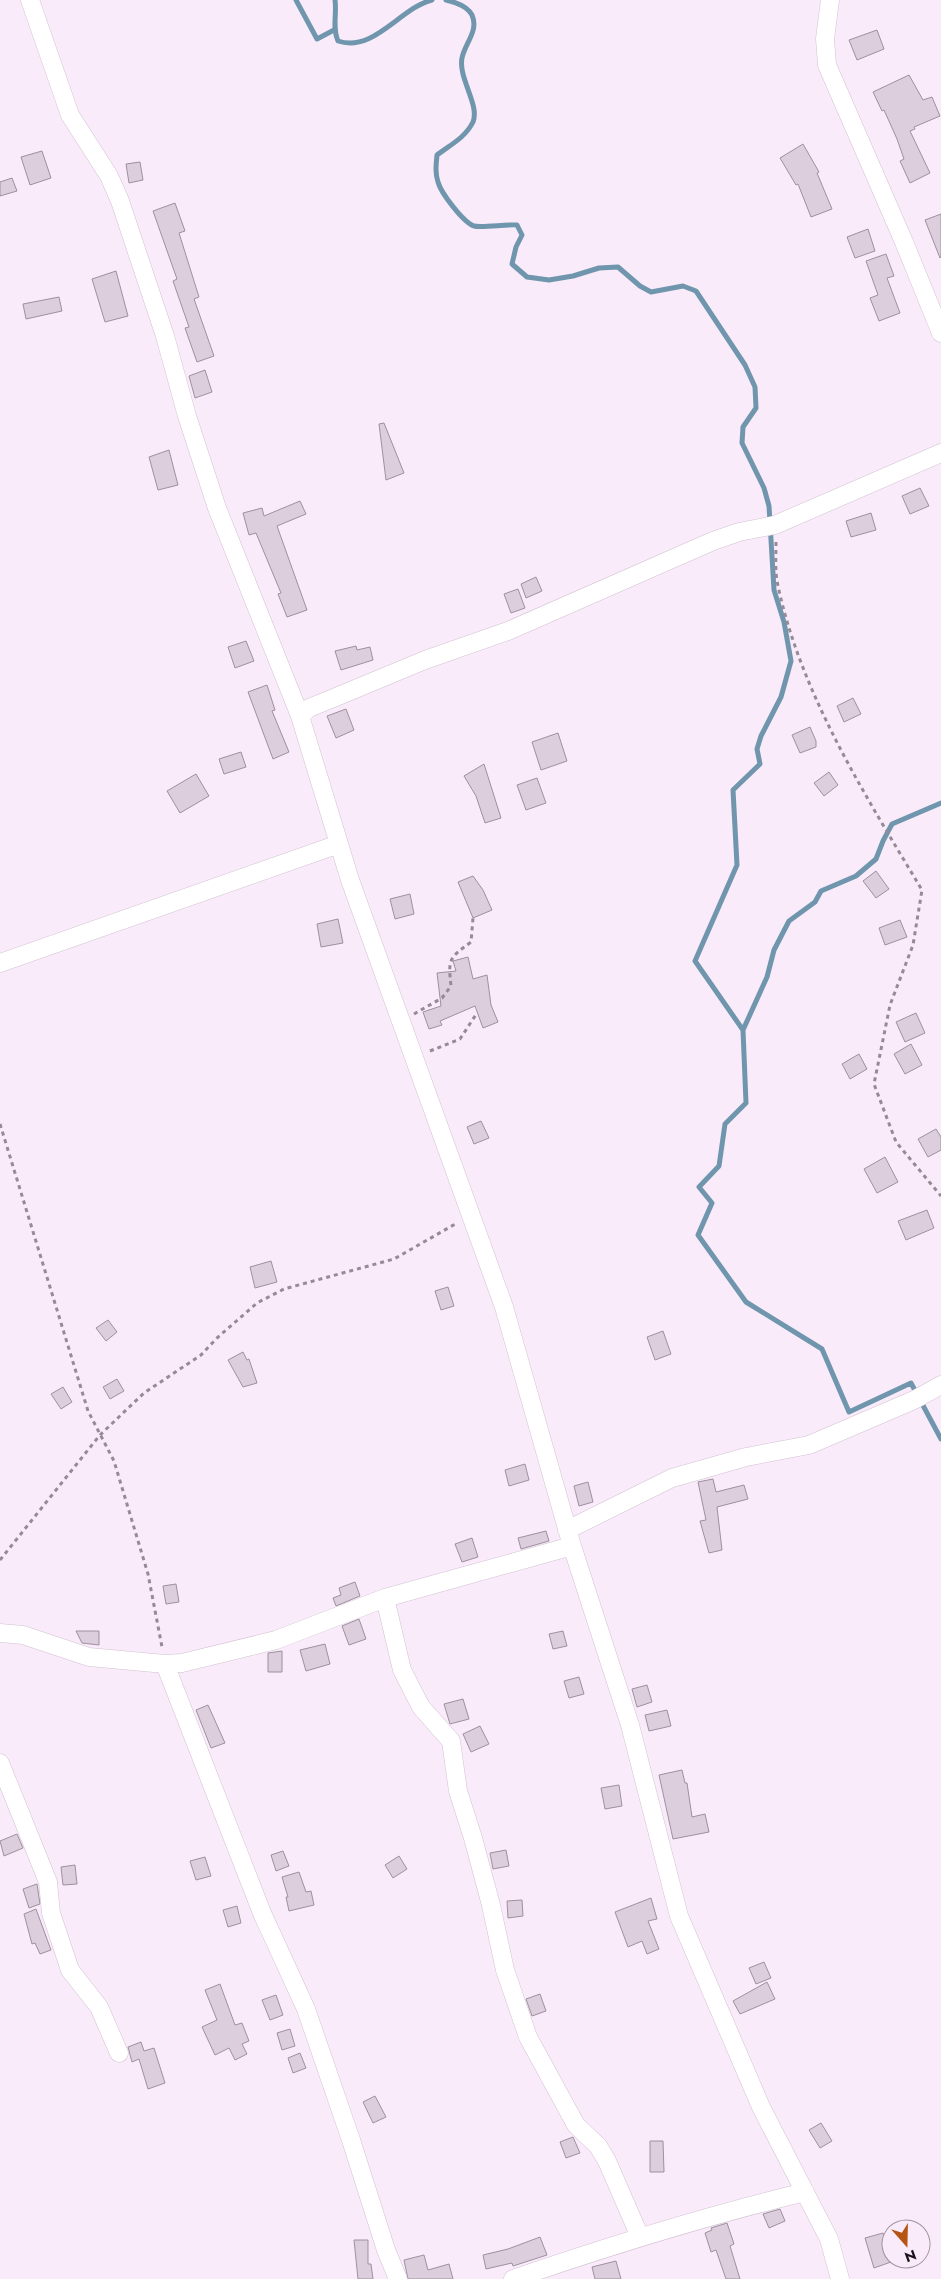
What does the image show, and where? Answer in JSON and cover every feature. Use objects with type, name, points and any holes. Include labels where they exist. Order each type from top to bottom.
[{"type":"street","points":[[30,0],[70,116],[109,176],[120,201],[165,336],[187,416],[217,508],[300,716],[350,880],[504,1307],[570,1538],[630,1725],[679,1916],[761,2107],[829,2239],[840,2279]]},
{"type":"street","points":[[830,0],[825,39],[827,65],[904,242],[941,333]]},
{"type":"street","points":[[300,716],[310,708],[343,693],[425,660],[508,631],[713,541],[739,532],[775,525],[941,453]]},
{"type":"street","points":[[0,963],[339,844]]},
{"type":"street","points":[[0,1633],[24,1635],[89,1657],[165,1664],[204,1658],[276,1640],[385,1598],[570,1538],[672,1478],[746,1457],[809,1445],[914,1400],[941,1385]]},
{"type":"street","points":[[385,1598],[402,1670],[421,1707],[451,1741],[458,1791],[489,1895],[505,1970],[528,2037],[576,2125],[598,2146],[607,2161],[640,2237]]},
{"type":"street","points":[[165,1664],[262,1913],[306,2009],[386,2250],[398,2279]]},
{"type":"street","points":[[0,1763],[48,1882],[51,1913],[70,1970],[98,2006],[119,2053]]},
{"type":"street","points":[[513,2279],[640,2237],[805,2192]]},
{"type":"path","points":[[775,525],[777,579],[797,651],[821,710],[884,827],[922,890],[913,945],[890,1005],[874,1084],[896,1142],[941,1196]]},
{"type":"path","points":[[401,1021],[442,998],[451,986],[448,966],[454,954],[471,942],[474,918]]},
{"type":"path","points":[[413,1058],[460,1039],[477,1013]]},
{"type":"path","points":[[0,1124],[88,1411],[114,1461],[148,1574],[165,1664]]},
{"type":"path","points":[[0,1560],[100,1435],[144,1394],[201,1355],[217,1338],[257,1303],[284,1289],[394,1259],[470,1215]]},
{"type":"building","points":[[877,30],[884,49],[857,60],[849,40]]},
{"type":"building","points":[[909,75],[923,100],[932,97],[940,116],[914,127],[915,129],[910,131],[930,173],[910,183],[900,161],[904,159],[897,139],[884,110],[882,111],[873,92]]},
{"type":"building","points":[[803,144],[819,172],[817,173],[832,209],[811,217],[798,184],[796,185],[780,158]]},
{"type":"building","points":[[42,151],[51,178],[30,185],[21,157]]},
{"type":"building","points":[[140,162],[143,180],[129,183],[126,164]]},
{"type":"building","points":[[12,178],[17,191],[0,196],[0,182]]},
{"type":"building","points":[[175,203],[185,231],[179,233],[199,297],[194,299],[214,356],[197,362],[185,328],[189,327],[173,281],[177,279],[153,211]]},
{"type":"building","points":[[941,214],[941,257],[940,258],[925,220]]},
{"type":"building","points":[[868,229],[875,251],[855,258],[847,237]]},
{"type":"building","points":[[886,254],[894,276],[887,278],[900,313],[879,321],[870,298],[878,295],[866,261]]},
{"type":"building","points":[[116,271],[128,316],[105,322],[92,279]]},
{"type":"building","points":[[59,297],[62,311],[26,319],[23,304]]},
{"type":"building","points":[[205,370],[212,392],[195,398],[189,376]]},
{"type":"building","points":[[384,423],[404,473],[386,480],[379,424]]},
{"type":"building","points":[[169,450],[178,485],[158,490],[149,457]]},
{"type":"building","points":[[920,488],[929,506],[910,514],[902,496]]},
{"type":"building","points":[[300,501],[306,514],[277,526],[307,610],[287,617],[278,594],[281,593],[256,533],[249,535],[243,513],[262,508],[264,516]]},
{"type":"building","points":[[871,513],[876,530],[851,537],[846,521]]},
{"type":"building","points":[[536,577],[542,591],[526,598],[521,584]]},
{"type":"building","points":[[518,589],[525,608],[511,613],[504,594]]},
{"type":"building","points":[[246,641],[254,661],[235,668],[228,647]]},
{"type":"building","points":[[356,646],[357,650],[370,647],[373,660],[341,670],[335,651]]},
{"type":"building","points":[[267,685],[275,710],[272,711],[289,752],[273,759],[248,692]]},
{"type":"building","points":[[853,698],[861,714],[844,722],[837,706]]},
{"type":"building","points":[[346,709],[354,730],[336,738],[327,716]]},
{"type":"building","points":[[810,727],[816,741],[816,747],[800,753],[792,735]]},
{"type":"building","points":[[558,733],[567,761],[541,770],[532,742]]},
{"type":"building","points":[[241,752],[246,767],[224,774],[219,759]]},
{"type":"building","points":[[484,764],[501,818],[485,823],[476,796],[464,776]]},
{"type":"building","points":[[829,772],[838,785],[824,796],[814,783]]},
{"type":"building","points":[[196,774],[209,796],[180,813],[167,791]]},
{"type":"building","points":[[537,778],[546,803],[526,810],[517,785]]},
{"type":"building","points":[[876,871],[889,889],[876,898],[863,881]]},
{"type":"building","points":[[473,876],[483,890],[492,910],[473,918],[458,882]]},
{"type":"building","points":[[410,894],[414,914],[395,919],[390,899]]},
{"type":"building","points":[[338,919],[343,943],[321,947],[317,924]]},
{"type":"building","points":[[900,920],[907,937],[885,945],[879,928]]},
{"type":"building","points":[[468,957],[473,979],[487,975],[491,1005],[498,1022],[483,1028],[475,1006],[440,1021],[442,1025],[429,1029],[423,1012],[441,1006],[437,973],[456,971],[453,961]]},
{"type":"building","points":[[916,1013],[925,1033],[905,1042],[896,1022]]},
{"type":"building","points":[[911,1044],[922,1065],[905,1074],[894,1054]]},
{"type":"building","points":[[859,1054],[867,1069],[850,1079],[842,1064]]},
{"type":"building","points":[[481,1121],[489,1138],[474,1144],[467,1127]]},
{"type":"building","points":[[936,1129],[941,1137],[941,1150],[928,1157],[918,1139]]},
{"type":"building","points":[[885,1157],[898,1182],[877,1193],[864,1169]]},
{"type":"building","points":[[927,1210],[934,1228],[906,1240],[898,1221]]},
{"type":"building","points":[[271,1261],[277,1282],[255,1288],[250,1267]]},
{"type":"building","points":[[448,1287],[454,1306],[441,1310],[435,1291]]},
{"type":"building","points":[[108,1320],[117,1332],[106,1341],[96,1328]]},
{"type":"building","points":[[663,1331],[671,1354],[655,1360],[647,1337]]},
{"type":"building","points":[[243,1352],[247,1360],[249,1359],[257,1383],[243,1387],[228,1360]]},
{"type":"building","points":[[117,1379],[124,1391],[110,1399],[103,1387]]},
{"type":"building","points":[[63,1387],[72,1402],[61,1409],[51,1394]]},
{"type":"building","points":[[525,1464],[529,1480],[509,1486],[505,1470]]},
{"type":"building","points":[[713,1479],[716,1492],[744,1485],[748,1499],[717,1507],[722,1550],[709,1553],[700,1521],[706,1520],[698,1482]]},
{"type":"building","points":[[588,1482],[593,1502],[579,1506],[574,1486]]},
{"type":"building","points":[[546,1531],[549,1541],[521,1549],[518,1538]]},
{"type":"building","points":[[472,1538],[478,1557],[462,1562],[455,1544]]},
{"type":"building","points":[[355,1582],[360,1596],[336,1606],[333,1598],[341,1595],[339,1588]]},
{"type":"building","points":[[176,1584],[179,1602],[166,1604],[163,1586]]},
{"type":"building","points":[[359,1619],[366,1639],[349,1645],[342,1626]]},
{"type":"building","points":[[76,1631],[99,1631],[99,1645],[82,1643]]},
{"type":"building","points":[[563,1631],[567,1646],[553,1649],[549,1634]]},
{"type":"building","points":[[325,1644],[330,1664],[306,1671],[300,1650]]},
{"type":"building","points":[[282,1651],[282,1672],[268,1672],[268,1653]]},
{"type":"building","points":[[579,1677],[584,1694],[569,1698],[564,1681]]},
{"type":"building","points":[[647,1685],[652,1702],[637,1707],[632,1689]]},
{"type":"building","points":[[463,1699],[469,1719],[450,1724],[444,1704]]},
{"type":"building","points":[[208,1705],[225,1743],[211,1748],[196,1710]]},
{"type":"building","points":[[667,1710],[671,1726],[649,1731],[645,1715]]},
{"type":"building","points":[[480,1726],[489,1744],[471,1752],[463,1734]]},
{"type":"building","points":[[682,1770],[685,1783],[687,1783],[692,1817],[705,1814],[709,1832],[673,1839],[659,1775]]},
{"type":"building","points":[[619,1785],[622,1806],[605,1809],[601,1788]]},
{"type":"building","points":[[17,1834],[23,1848],[4,1856],[0,1841]]},
{"type":"building","points":[[506,1850],[509,1866],[493,1869],[490,1853]]},
{"type":"building","points":[[283,1851],[289,1866],[276,1871],[271,1855]]},
{"type":"building","points":[[399,1856],[407,1869],[393,1878],[385,1865]]},
{"type":"building","points":[[205,1857],[211,1876],[196,1880],[190,1861]]},
{"type":"building","points":[[75,1865],[77,1884],[63,1885],[61,1867]]},
{"type":"building","points":[[299,1872],[306,1892],[311,1891],[314,1905],[289,1911],[286,1897],[288,1897],[282,1877]]},
{"type":"building","points":[[37,1884],[40,1904],[29,1908],[23,1889]]},
{"type":"building","points":[[651,1898],[657,1919],[648,1921],[659,1949],[647,1954],[642,1941],[628,1947],[615,1912]]},
{"type":"building","points":[[522,1900],[523,1916],[508,1918],[507,1901]]},
{"type":"building","points":[[237,1906],[241,1923],[228,1927],[223,1910]]},
{"type":"building","points":[[36,1909],[51,1950],[40,1954],[35,1943],[32,1944],[24,1914]]},
{"type":"building","points":[[764,1962],[771,1978],[756,1984],[749,1968]]},
{"type":"building","points":[[767,1982],[775,1999],[740,2014],[733,2001]]},
{"type":"building","points":[[220,1984],[235,2025],[242,2023],[249,2041],[242,2044],[247,2054],[235,2060],[229,2048],[215,2055],[202,2027],[217,2020],[205,1990]]},
{"type":"building","points":[[540,1994],[546,2011],[532,2016],[526,1999]]},
{"type":"building","points":[[276,1995],[283,2015],[270,2020],[262,2000]]},
{"type":"building","points":[[290,2029],[295,2046],[282,2050],[277,2033]]},
{"type":"building","points":[[141,2042],[144,2051],[154,2048],[165,2083],[148,2089],[139,2059],[132,2062],[128,2047]]},
{"type":"building","points":[[300,2053],[306,2068],[293,2073],[288,2058]]},
{"type":"building","points":[[375,2096],[386,2117],[373,2123],[363,2102]]},
{"type":"building","points":[[821,2123],[832,2141],[820,2148],[809,2130]]},
{"type":"building","points":[[573,2137],[580,2153],[566,2158],[560,2142]]},
{"type":"building","points":[[650,2141],[663,2141],[664,2172],[650,2172]]},
{"type":"building","points":[[780,2209],[785,2221],[769,2228],[763,2214]]},
{"type":"building","points":[[727,2223],[734,2244],[730,2246],[740,2279],[726,2279],[716,2250],[711,2252],[705,2233],[712,2230],[711,2228]]},
{"type":"building","points":[[881,2234],[881,2266],[874,2268],[865,2238]]},
{"type":"building","points":[[540,2237],[547,2255],[513,2266],[512,2263],[486,2269],[483,2255],[508,2249]]},
{"type":"building","points":[[354,2240],[368,2240],[368,2264],[371,2264],[373,2279],[358,2279]]},
{"type":"building","points":[[424,2255],[428,2270],[449,2264],[453,2279],[408,2279],[404,2260]]},
{"type":"building","points":[[616,2261],[621,2279],[595,2279],[592,2267]]},
{"type":"waterway","points":[[296,0],[317,39],[334,30]]},
{"type":"waterway","points":[[335,0],[336,36],[338,41],[351,43],[363,41],[375,35],[409,11],[432,0]]},
{"type":"waterway","points":[[446,0],[457,3],[467,9],[474,21],[473,32],[462,58],[463,74],[474,108],[473,122],[462,137],[437,155],[436,172],[438,182],[453,207],[464,219],[474,226],[517,225],[522,235],[516,247],[512,264],[527,277],[549,280],[573,276],[599,268],[618,267],[640,286],[651,292],[683,286],[696,291],[745,365],[755,387],[756,408],[743,427],[742,443],[764,488],[769,506],[774,590],[784,622],[791,661],[781,697],[761,736],[757,749],[760,764],[733,790],[737,865],[695,961],[743,1030],[746,1103],[725,1124],[719,1166],[699,1187],[712,1203],[698,1235],[746,1302],[822,1349],[849,1412],[911,1383],[941,1439]]},
{"type":"waterway","points":[[743,1030],[767,977],[774,950],[789,921],[815,902],[821,891],[856,876],[876,859],[892,824],[941,803]]}]
